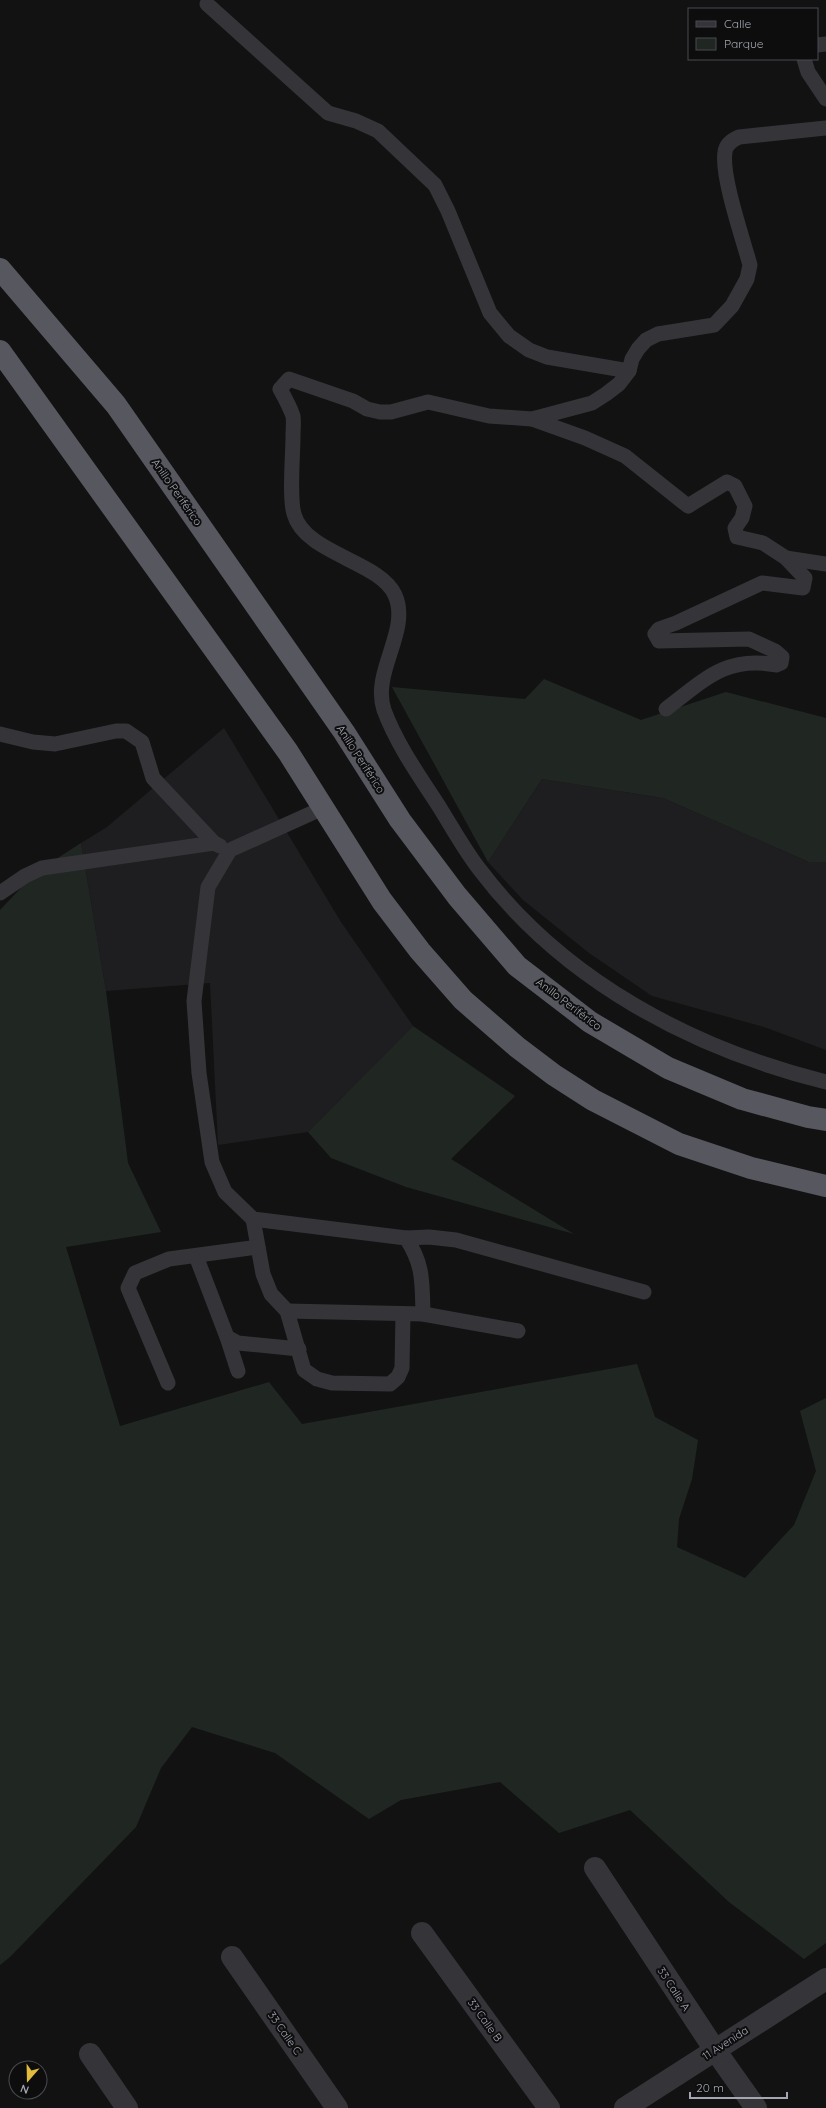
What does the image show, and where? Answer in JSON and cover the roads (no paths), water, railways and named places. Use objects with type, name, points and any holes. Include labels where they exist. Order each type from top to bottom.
[{"type":"highway","name":"Anillo Periférico","points":[[0,269],[116,405],[344,732],[405,826],[457,896],[517,966],[590,1022],[668,1068],[742,1099],[808,1117],[826,1120]]},
{"type":"highway","points":[[0,351],[288,752],[382,901],[420,951],[463,1000],[517,1047],[554,1075],[593,1100],[679,1144],[751,1168],[826,1186]]},
{"type":"street","name":"33 Calle A","points":[[595,1868],[715,2050],[756,2108]]},
{"type":"street","name":"33 Calle B","points":[[422,1933],[549,2108]]},
{"type":"street","name":"33 Calle C","points":[[232,1957],[337,2108]]},
{"type":"street","name":"11 Avenida","points":[[625,2108],[826,1979]]},
{"type":"street","points":[[90,2054],[127,2108]]},
{"type":"lane","points":[[207,4],[328,113],[356,121],[378,131],[435,185],[448,211],[490,313],[508,336],[529,350],[546,357],[629,371]]},
{"type":"lane","points":[[804,60],[808,72],[826,99]]},
{"type":"lane","points":[[532,419],[592,403],[619,384],[629,371],[632,359],[638,349],[646,340],[658,334],[714,325],[732,306],[747,279],[750,265],[725,169],[725,151],[727,145],[738,137],[826,128]]},
{"type":"lane","points":[[666,709],[721,669],[740,663],[758,662],[776,665],[781,663],[782,657],[775,651],[749,639],[658,641],[655,634],[659,629],[676,623],[762,583],[802,588],[805,578],[786,558],[763,543],[737,537],[735,528],[742,518],[745,506],[735,486],[727,482],[688,506],[625,456],[585,438],[532,419],[489,416],[428,402],[392,412],[367,410],[353,401],[289,378],[280,389],[294,417],[293,514],[302,530],[339,555],[376,575],[391,587],[397,601],[399,614],[398,629],[392,644],[382,690],[383,707],[399,742],[480,870],[520,917],[573,964],[642,1011],[709,1044],[801,1076],[826,1082]]},
{"type":"lane","points":[[786,558],[826,564]]},
{"type":"lane","points":[[0,734],[33,742],[54,744],[126,731],[142,742],[153,778],[214,843],[230,850]]},
{"type":"lane","points":[[323,808],[230,850],[208,887],[194,1001],[199,1073],[212,1162],[225,1192],[253,1219],[263,1274],[272,1294],[287,1311],[304,1370],[317,1379],[332,1383],[390,1384],[398,1377],[402,1368],[403,1314]]},
{"type":"lane","points":[[0,893],[25,876],[42,868],[214,843]]},
{"type":"lane","points":[[253,1219],[406,1238],[429,1237],[456,1240],[644,1292]]},
{"type":"lane","points":[[406,1238],[416,1254],[422,1277],[423,1314]]},
{"type":"lane","points":[[168,1383],[128,1288],[135,1273],[169,1259],[258,1247]]},
{"type":"lane","points":[[196,1256],[227,1337],[238,1371]]},
{"type":"lane","points":[[287,1311],[423,1314],[518,1330]]},
{"type":"lane","points":[[227,1337],[238,1343],[298,1349]]}]
